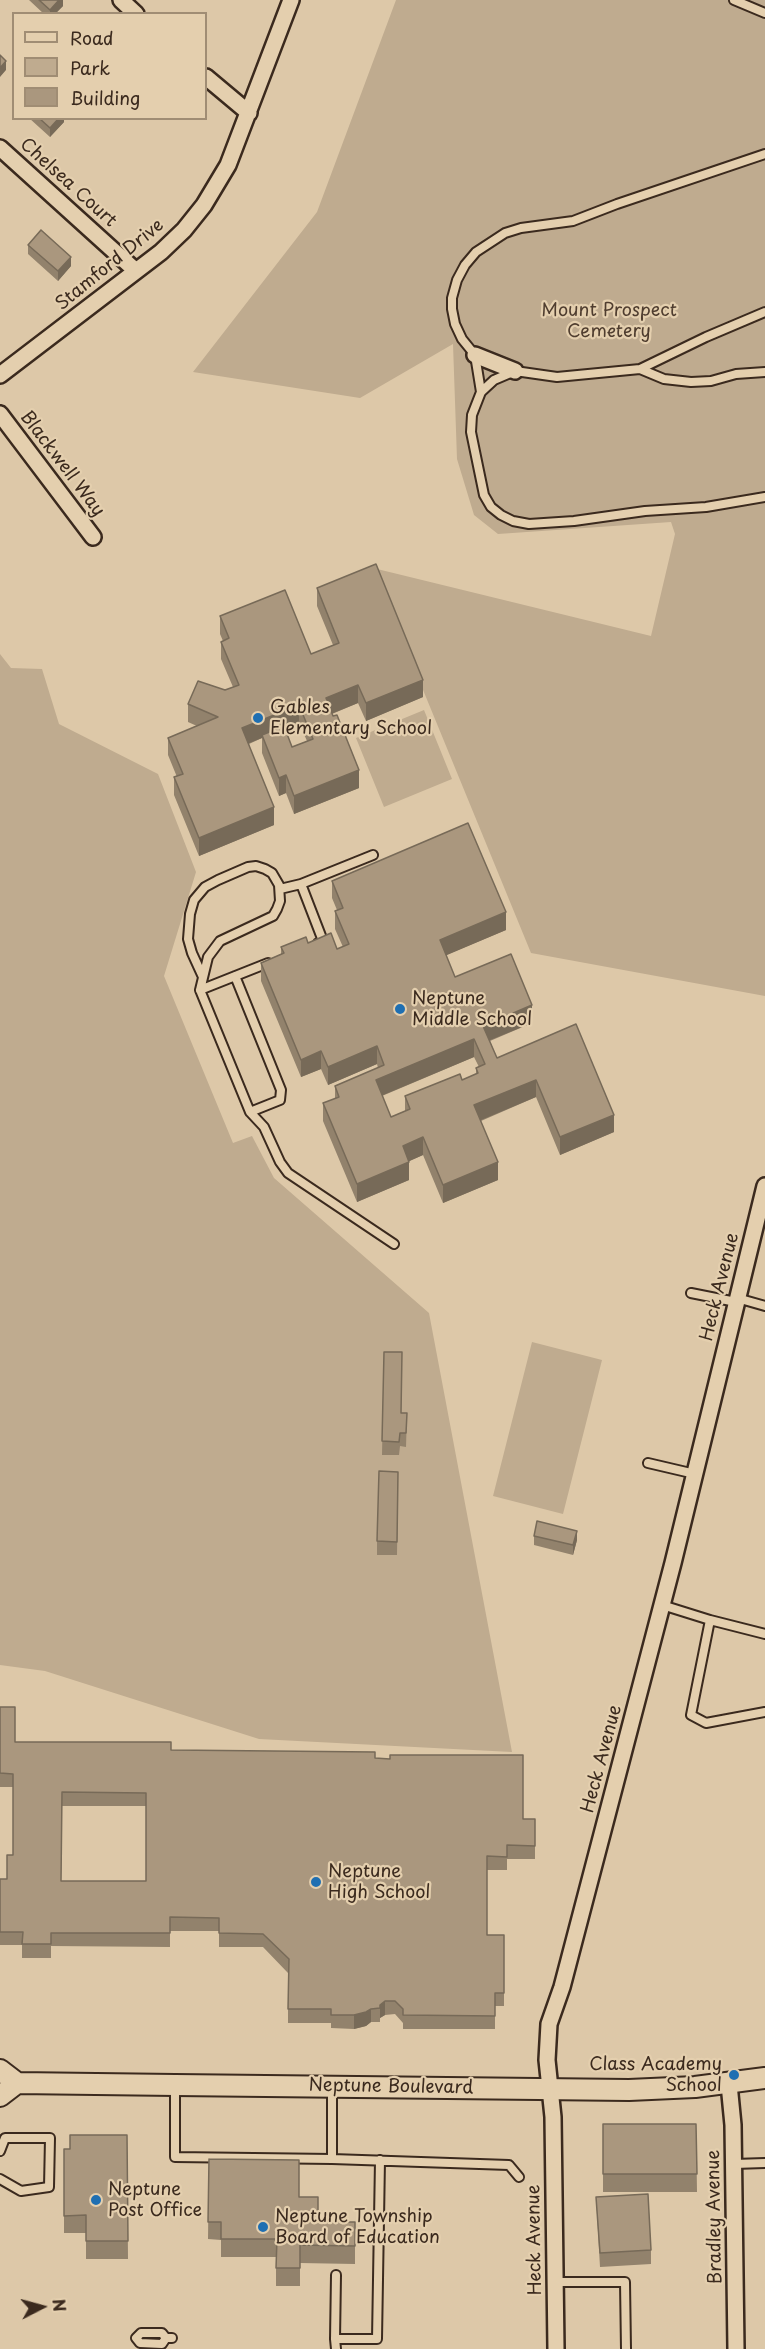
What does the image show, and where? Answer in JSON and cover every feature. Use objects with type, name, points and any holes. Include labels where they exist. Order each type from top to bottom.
[{"type":"street","points":[[121,0],[134,12]]},
{"type":"street","name":"Stamford Drive","points":[[0,375],[136,271],[184,230],[204,205],[228,165],[291,0]]},
{"type":"street","points":[[207,77],[249,113]]},
{"type":"street","name":"Chelsea Court","points":[[0,148],[136,271]]},
{"type":"street","points":[[476,355],[515,371]]},
{"type":"street","name":"Blackwell Way","points":[[0,414],[93,537]]},
{"type":"street","name":"Heck Avenue","points":[[556,2349],[553,2117],[547,2043],[549,2024],[562,1988],[662,1605],[765,1186]]},
{"type":"street","points":[[0,2070],[8,2084],[0,2096]]},
{"type":"street","name":"Neptune Boulevard","points":[[8,2084],[629,2090],[729,2084],[765,2079]]},
{"type":"street","name":"Bradley Avenue","points":[[729,2084],[734,2164],[736,2349]]},
{"type":"lane","points":[[734,0],[765,14]]},
{"type":"lane","points":[[481,392],[476,355],[462,339],[455,324],[452,298],[457,280],[476,252],[495,238],[521,228],[573,221],[765,154]]},
{"type":"lane","points":[[765,312],[640,369],[557,376],[515,371],[494,380],[481,392],[472,415],[471,432],[484,495],[491,507],[513,521],[529,524],[574,521],[645,511],[706,507],[765,497]]},
{"type":"lane","points":[[640,369],[664,379],[691,382],[711,381],[736,374],[765,372]]},
{"type":"lane","points":[[280,889],[301,884],[373,855]]},
{"type":"lane","points":[[203,976],[188,939],[188,927],[194,900],[212,884],[248,867],[256,866],[272,873],[280,889],[280,901],[273,916],[220,941],[208,957],[200,990],[250,1112],[264,1127],[280,1162],[288,1173],[394,1245]]},
{"type":"lane","points":[[301,884],[322,941],[312,945]]},
{"type":"lane","points":[[200,990],[279,958]]},
{"type":"lane","points":[[235,976],[281,1090],[280,1100],[250,1112]]},
{"type":"lane","points":[[691,1293],[765,1306]]},
{"type":"lane","points":[[648,1463],[695,1474]]},
{"type":"lane","points":[[662,1605],[765,1634]]},
{"type":"lane","points":[[710,1620],[691,1715],[706,1723],[765,1712]]},
{"type":"lane","points":[[176,2085],[174,2157],[380,2160],[509,2165],[519,2177]]},
{"type":"lane","points":[[332,2087],[332,2159]]},
{"type":"lane","points":[[0,2151],[5,2138],[50,2138],[49,2187],[21,2191],[0,2179]]},
{"type":"lane","points":[[336,2339],[377,2339],[380,2160]]},
{"type":"lane","points":[[734,2164],[765,2163]]},
{"type":"lane","points":[[336,2275],[336,2349]]},
{"type":"lane","points":[[555,2282],[625,2282],[626,2349]]},
{"type":"green space","name":"Mount Prospect Cemetery","points":[[396,0],[765,0],[765,996],[531,953],[373,568],[651,636],[675,534],[671,522],[498,534],[474,515],[457,459],[453,344],[360,398],[193,372],[317,212]]},
{"type":"green space","points":[[0,654],[11,668],[42,669],[59,724],[158,774],[196,872],[164,976],[233,1143],[252,1136],[274,1178],[429,1313],[512,1752],[259,1739],[45,1671],[0,1665]]},
{"type":"green space","points":[[424,710],[452,779],[384,807],[356,738]]},
{"type":"green space","points":[[532,1342],[602,1360],[563,1514],[493,1496]]},
{"type":"building","points":[[39,0],[59,0],[50,10]]},
{"type":"building","points":[[0,55],[6,61],[0,68]]},
{"type":"building","points":[[41,120],[57,120],[50,128]]},
{"type":"building","points":[[41,230],[71,257],[58,271],[28,245]]},
{"type":"building","name":"Gables Elementary School","points":[[376,564],[423,680],[366,703],[358,685],[326,698],[333,716],[337,715],[359,770],[294,796],[286,775],[279,778],[262,735],[284,726],[292,747],[313,739],[299,705],[242,728],[274,807],[199,838],[174,777],[183,774],[168,738],[218,717],[188,704],[198,681],[225,690],[239,685],[221,642],[229,638],[220,616],[285,590],[311,654],[339,643],[317,588]]},
{"type":"building","name":"Neptune Middle School","points":[[468,823],[506,912],[440,940],[455,977],[511,954],[532,1005],[483,1026],[497,1058],[576,1024],[614,1115],[560,1137],[536,1080],[474,1105],[498,1162],[443,1185],[423,1137],[403,1146],[409,1162],[357,1184],[323,1103],[339,1097],[335,1086],[384,1065],[377,1046],[328,1067],[321,1051],[301,1060],[261,963],[284,953],[281,947],[306,937],[308,943],[331,933],[337,949],[349,944],[335,911],[343,908],[332,881]],"holes":[[[474,1039],[485,1064],[476,1068],[478,1073],[462,1080],[460,1074],[405,1096],[410,1109],[391,1117],[376,1080]]]},
{"type":"building","points":[[384,1352],[402,1352],[401,1413],[407,1413],[406,1433],[400,1433],[399,1442],[382,1441]]},
{"type":"building","points":[[379,1471],[398,1472],[397,1542],[377,1541]]},
{"type":"building","points":[[537,1521],[577,1531],[573,1545],[534,1536]]},
{"type":"building","name":"Neptune High School","points":[[0,1707],[15,1707],[15,1742],[171,1742],[171,1750],[375,1752],[375,1758],[390,1759],[390,1755],[523,1755],[523,1819],[535,1819],[535,1846],[507,1845],[507,1857],[487,1856],[487,1935],[504,1935],[504,1993],[495,1993],[495,2016],[403,2015],[403,2009],[395,2001],[385,2001],[380,2008],[354,2015],[331,2015],[331,2009],[288,2009],[289,1959],[263,1934],[219,1933],[219,1918],[170,1917],[170,1933],[51,1933],[51,1944],[22,1944],[23,1932],[0,1932],[0,1879],[7,1879],[7,1855],[13,1855],[13,1774],[0,1773]],"holes":[[[62,1792],[146,1793],[146,1881],[61,1881]]]},
{"type":"building","points":[[603,2124],[696,2124],[697,2174],[603,2174]]},
{"type":"building","name":"Neptune Post Office","points":[[70,2135],[127,2135],[128,2241],[86,2241],[86,2215],[64,2216],[64,2149],[70,2149]]},
{"type":"building","name":"Neptune Township Board of Education","points":[[209,2159],[299,2160],[299,2197],[318,2197],[318,2222],[355,2222],[355,2246],[300,2245],[300,2268],[276,2268],[277,2239],[221,2239],[221,2222],[208,2222]]},
{"type":"building","points":[[648,2194],[651,2250],[600,2253],[596,2197]]},
{"type":"place","name":"Gables Elementary School","points":[[258,718]]},
{"type":"place","name":"Neptune Middle School","points":[[400,1009]]},
{"type":"place","name":"Neptune High School","points":[[316,1882]]},
{"type":"place","name":"Class Academy School","points":[[734,2075]]},
{"type":"place","name":"Neptune Post Office","points":[[96,2200]]},
{"type":"place","name":"Neptune Township Board of Education","points":[[263,2227]]}]
